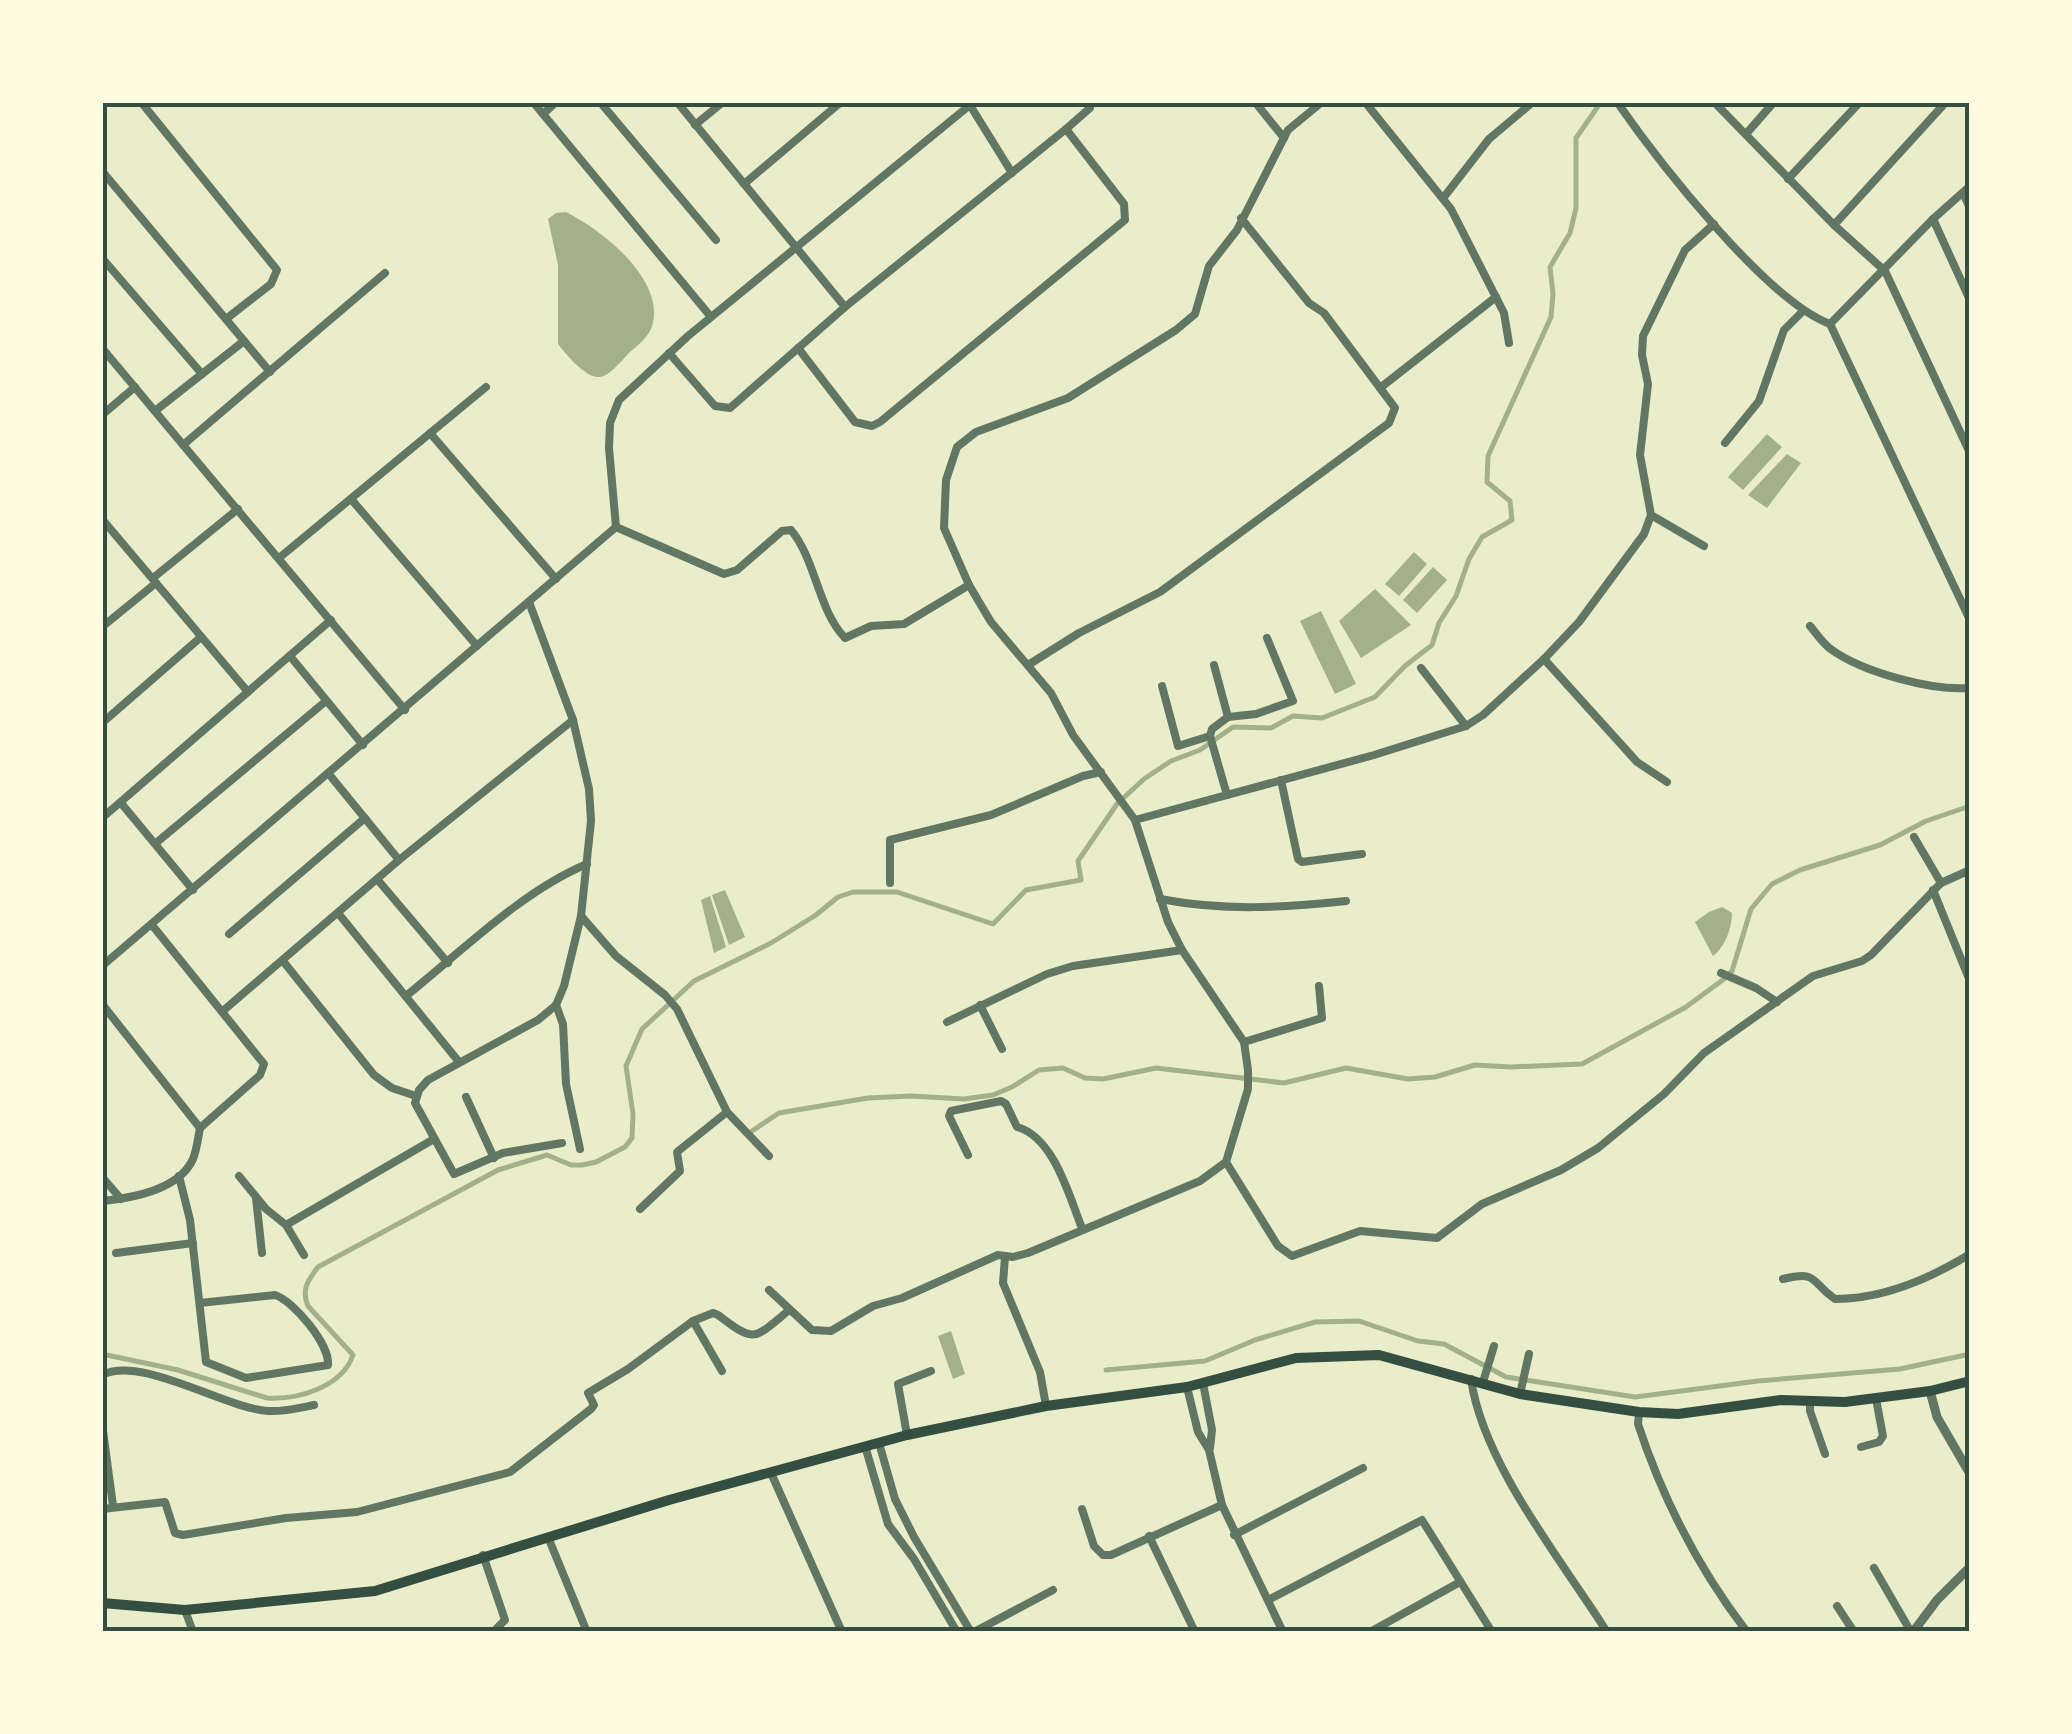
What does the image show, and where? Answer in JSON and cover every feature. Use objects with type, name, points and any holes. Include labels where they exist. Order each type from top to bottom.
[{"type":"main road","points":[[102,1602],[184,1610],[375,1591],[483,1555],[879,1442],[906,1430],[1045,1403],[1187,1387],[1296,1358],[1379,1355],[1639,1412],[1678,1414],[1754,1402],[1876,1399],[1970,1381]]},
{"type":"street","points":[[140,102],[277,270],[271,284],[226,320]]},
{"type":"street","points":[[533,102],[710,317]]},
{"type":"street","points":[[543,114],[556,102]]},
{"type":"street","points":[[600,102],[716,240]]},
{"type":"street","points":[[676,102],[845,307]]},
{"type":"street","points":[[696,125],[723,102]]},
{"type":"street","points":[[744,184],[842,102]]},
{"type":"street","points":[[668,353],[715,406],[725,409],[1066,130],[1090,108],[1091,102]]},
{"type":"street","points":[[1255,102],[1284,138]]},
{"type":"street","points":[[769,1290],[812,1330],[830,1331],[873,1306],[902,1298],[998,1256],[1028,1252],[1200,1181],[1226,1162],[1248,1090],[1244,1042],[1182,950],[1160,898],[1136,820],[1074,735],[1051,693],[991,622],[944,528],[942,515],[952,457],[976,432],[1068,398],[1195,314],[1208,266],[1237,230],[1288,130],[1322,102]]},
{"type":"street","points":[[1366,102],[1444,197],[1496,296],[1506,320],[1509,342]]},
{"type":"street","points":[[1444,197],[1490,138],[1533,102]]},
{"type":"street","points":[[1714,102],[1834,225],[1886,271],[1970,453]]},
{"type":"street","points":[[1746,134],[1774,102]]},
{"type":"street","points":[[1788,178],[1860,102]]},
{"type":"street","points":[[1834,225],[1946,102]]},
{"type":"street","points":[[616,527],[609,448],[614,410],[629,388],[668,353],[969,104],[1012,173]]},
{"type":"street","points":[[1619,106],[1714,224],[1802,312],[1830,324],[1970,620]]},
{"type":"street","points":[[798,348],[854,422],[872,426],[880,422],[1125,220],[1124,204],[1066,130]]},
{"type":"street","points":[[102,170],[270,372]]},
{"type":"street","points":[[1830,324],[1886,271],[1933,218],[1966,190],[1970,208]]},
{"type":"street","points":[[1028,665],[1079,632],[1160,592],[1389,424],[1394,408],[1380,388],[1324,313],[1309,303],[1242,218]]},
{"type":"street","points":[[1933,218],[1970,300]]},
{"type":"street","points":[[1136,820],[1466,726],[1495,705],[1580,622],[1636,549],[1651,515],[1640,455],[1648,384],[1642,336],[1681,257],[1714,224]]},
{"type":"street","points":[[102,258],[202,374]]},
{"type":"street","points":[[184,445],[384,273]]},
{"type":"street","points":[[1380,388],[1496,296]]},
{"type":"street","points":[[1725,444],[1760,401],[1784,330],[1802,312]]},
{"type":"street","points":[[155,411],[244,341]]},
{"type":"street","points":[[102,348],[405,710]]},
{"type":"street","points":[[102,416],[135,387]]},
{"type":"street","points":[[279,558],[486,387]]},
{"type":"street","points":[[430,433],[556,579]]},
{"type":"street","points":[[351,499],[477,646]]},
{"type":"street","points":[[102,627],[238,509]]},
{"type":"street","points":[[1651,515],[1704,546]]},
{"type":"street","points":[[104,523],[248,692]]},
{"type":"street","points":[[616,527],[724,574],[737,570],[782,531],[791,530],[845,638],[871,626],[904,624],[970,584]]},
{"type":"street","points":[[102,966],[616,527]]},
{"type":"street","points":[[529,602],[573,720],[591,803],[580,916],[564,986],[556,1005],[538,1020],[428,1080],[416,1096],[417,1110],[454,1174],[503,1153],[562,1143]]},
{"type":"street","points":[[102,818],[331,620]]},
{"type":"street","points":[[1810,626],[1830,648],[1871,668],[1922,684],[1970,688]]},
{"type":"street","points":[[102,722],[201,637]]},
{"type":"street","points":[[1228,795],[1212,742],[1212,729],[1228,716],[1256,714],[1293,700],[1267,638]]},
{"type":"street","points":[[290,656],[363,745]]},
{"type":"street","points":[[1544,658],[1637,762],[1667,782]]},
{"type":"street","points":[[1214,665],[1228,716]]},
{"type":"street","points":[[1422,668],[1466,726]]},
{"type":"street","points":[[1162,686],[1178,746],[1212,742]]},
{"type":"street","points":[[156,842],[326,701]]},
{"type":"street","points":[[224,1010],[573,720]]},
{"type":"street","points":[[890,882],[890,840],[991,815],[1100,770]]},
{"type":"street","points":[[328,773],[400,860]]},
{"type":"street","points":[[1281,780],[1298,859],[1302,862],[1362,854]]},
{"type":"street","points":[[121,802],[193,890]]},
{"type":"street","points":[[229,934],[366,818]]},
{"type":"street","points":[[1914,837],[1941,883]]},
{"type":"street","points":[[406,996],[528,898],[586,864]]},
{"type":"street","points":[[1226,1162],[1278,1246],[1292,1256],[1360,1230],[1437,1238],[1482,1204],[1598,1148],[1664,1094],[1704,1053],[1813,976],[1871,956],[1941,883],[1970,870]]},
{"type":"street","points":[[377,879],[448,962]]},
{"type":"street","points":[[1933,890],[1970,982]]},
{"type":"street","points":[[1160,898],[1222,908],[1346,901]]},
{"type":"street","points":[[338,913],[458,1062]]},
{"type":"street","points":[[580,916],[616,956],[677,1008],[726,1112],[770,1156]]},
{"type":"street","points":[[102,1201],[158,1188],[179,1176],[194,1157],[200,1128],[263,1070],[262,1057],[152,924]]},
{"type":"street","points":[[947,1022],[1072,966],[1182,950]]},
{"type":"street","points":[[283,960],[374,1075],[392,1088],[416,1096]]},
{"type":"street","points":[[1720,973],[1777,1002]]},
{"type":"street","points":[[1244,1042],[1322,1018],[1318,986]]},
{"type":"street","points":[[102,1004],[200,1128]]},
{"type":"street","points":[[980,1004],[1002,1049]]},
{"type":"street","points":[[556,1005],[562,1024],[566,1084],[580,1149]]},
{"type":"street","points":[[466,1097],[494,1158]]},
{"type":"street","points":[[968,1156],[949,1116],[951,1111],[1001,1101],[1006,1104],[1018,1127],[1050,1152],[1082,1228]]},
{"type":"street","points":[[640,1209],[680,1171],[677,1152],[726,1112]]},
{"type":"street","points":[[286,1225],[434,1140]]},
{"type":"street","points":[[179,1176],[193,1243],[206,1362],[246,1378],[328,1364],[322,1344],[286,1298],[276,1295],[200,1304]]},
{"type":"street","points":[[239,1176],[286,1225],[304,1255]]},
{"type":"street","points":[[102,1177],[121,1199]]},
{"type":"street","points":[[256,1197],[262,1254]]},
{"type":"street","points":[[116,1253],[193,1243]]},
{"type":"street","points":[[1783,1278],[1804,1274],[1814,1278],[1836,1299],[1855,1298],[1910,1283],[1970,1254]]},
{"type":"street","points":[[1005,1258],[1003,1283],[1040,1372],[1045,1403]]},
{"type":"street","points":[[102,1509],[165,1502],[172,1527],[182,1534],[358,1512],[510,1472],[592,1410],[594,1405],[588,1393],[593,1388],[693,1321],[713,1313],[748,1336],[758,1335],[788,1311]]},
{"type":"street","points":[[693,1321],[722,1371]]},
{"type":"street","points":[[1494,1348],[1480,1378],[1475,1408],[1484,1434],[1607,1632]]},
{"type":"street","points":[[1522,1388],[1528,1356]]},
{"type":"street","points":[[102,1375],[113,1370],[147,1374],[266,1411],[314,1405]]},
{"type":"street","points":[[906,1430],[898,1384],[932,1371]]},
{"type":"street","points":[[1203,1384],[1212,1430],[1209,1450]]},
{"type":"street","points":[[1187,1387],[1198,1432],[1209,1450],[1222,1505],[1283,1632]]},
{"type":"street","points":[[1930,1391],[1937,1418],[1970,1474]]},
{"type":"street","points":[[1862,1447],[1883,1436],[1876,1399]]},
{"type":"street","points":[[1810,1401],[1825,1454]]},
{"type":"street","points":[[1639,1412],[1638,1424],[1669,1506],[1719,1596],[1747,1632]]},
{"type":"street","points":[[102,1423],[113,1506]]},
{"type":"street","points":[[879,1442],[907,1524],[972,1632],[1053,1590]]},
{"type":"street","points":[[865,1446],[888,1524],[914,1559],[957,1632]]},
{"type":"street","points":[[1234,1535],[1363,1468]]},
{"type":"street","points":[[772,1473],[842,1632]]},
{"type":"street","points":[[1082,1509],[1094,1546],[1103,1555],[1111,1555],[1222,1505]]},
{"type":"street","points":[[1268,1600],[1422,1520],[1492,1632]]},
{"type":"street","points":[[1149,1536],[1195,1632]]},
{"type":"street","points":[[548,1537],[587,1632]]},
{"type":"street","points":[[483,1555],[504,1620],[497,1632]]},
{"type":"street","points":[[1874,1568],[1912,1632],[1970,1566]]},
{"type":"street","points":[[1370,1632],[1460,1582]]},
{"type":"street","points":[[1838,1606],[1854,1632]]},
{"type":"street","points":[[184,1610],[193,1632]]},
{"type":"shaded area","points":[[566,212],[597,231],[629,260],[642,276],[654,311],[651,329],[642,342],[600,377],[583,370],[558,344],[558,265],[548,219]]},
{"type":"shaded area","points":[[1767,434],[1782,447],[1743,490],[1728,477]]},
{"type":"shaded area","points":[[1787,454],[1801,463],[1767,508],[1748,495]]},
{"type":"shaded area","points":[[1414,552],[1427,564],[1399,596],[1385,584]]},
{"type":"shaded area","points":[[1433,567],[1447,580],[1417,613],[1403,600]]},
{"type":"shaded area","points":[[1375,589],[1411,625],[1361,658],[1339,621]]},
{"type":"shaded area","points":[[1321,611],[1356,684],[1335,694],[1300,621]]},
{"type":"shaded area","points":[[725,890],[745,937],[729,945],[712,895]]},
{"type":"shaded area","points":[[710,896],[726,947],[714,953],[701,900]]},
{"type":"shaded area","points":[[1722,907],[1732,913],[1731,925],[1713,956],[1695,922]]},
{"type":"shaded area","points":[[951,1331],[965,1374],[953,1379],[938,1336]]},
{"type":"waterway","points":[[102,1354],[178,1370],[267,1398],[292,1397],[318,1389],[339,1376],[353,1355],[308,1306],[307,1285],[318,1267],[498,1170],[547,1155],[571,1165],[582,1165],[625,1147],[632,1138],[633,1114],[626,1066],[642,1029],[694,981],[771,943],[838,897],[853,892],[897,892],[993,924],[1026,890],[1081,880],[1078,861],[1117,804],[1171,761],[1200,750],[1233,727],[1271,728],[1293,716],[1322,718],[1375,697],[1432,645],[1482,537],[1512,520],[1510,501],[1487,482],[1488,456],[1551,317],[1550,267],[1570,233],[1576,208],[1576,138],[1601,102]]},
{"type":"waterway","points":[[749,1133],[779,1113],[868,1098],[964,1099],[993,1095],[1039,1070],[1063,1068],[1085,1078],[1103,1079],[1156,1068],[1284,1083],[1346,1068],[1408,1079],[1435,1077],[1475,1065],[1582,1064],[1686,1007],[1724,979],[1732,971],[1751,909],[1772,884],[1800,870],[1880,845],[1926,821],[1970,806]]},
{"type":"waterway","points":[[1106,1370],[1205,1361],[1255,1340],[1315,1322],[1359,1321],[1418,1341],[1444,1344],[1506,1377],[1635,1397],[1900,1369],[1970,1354]]}]
